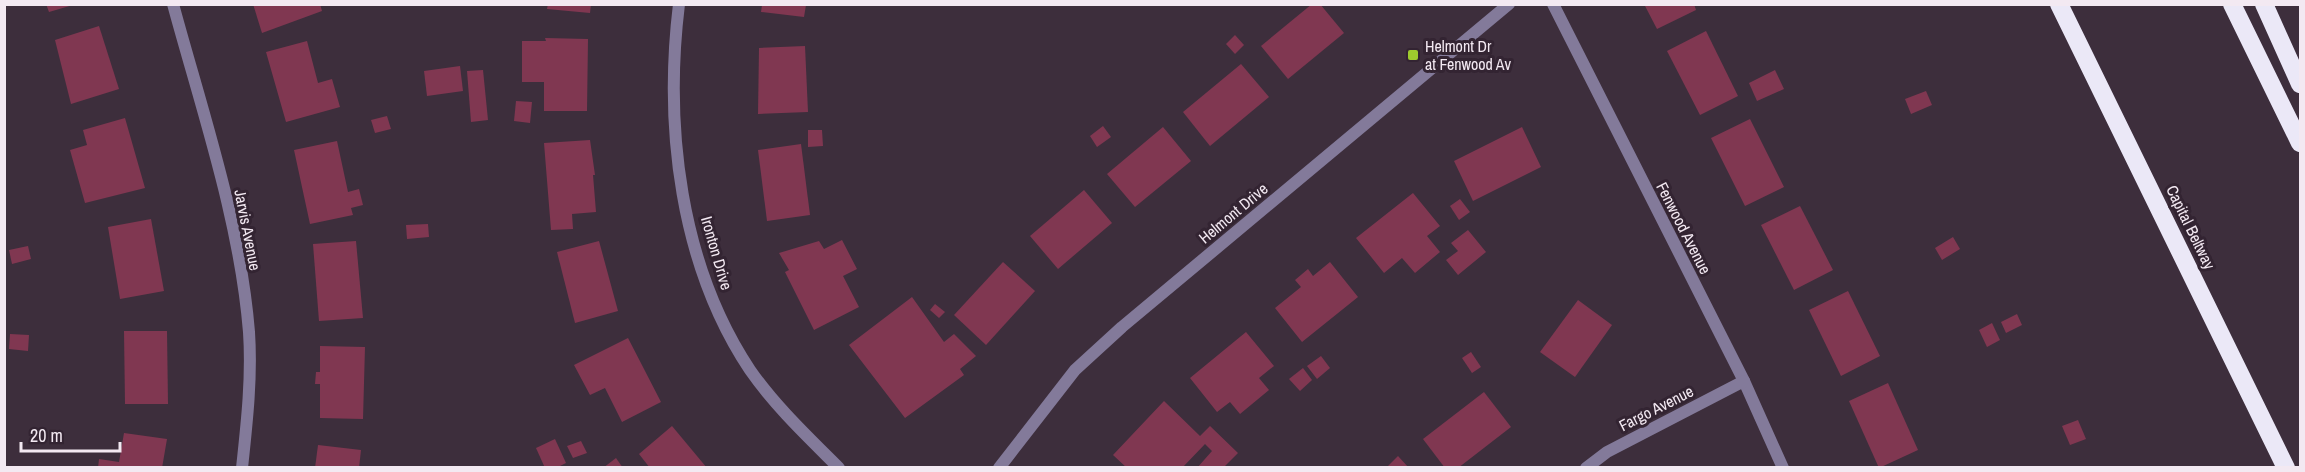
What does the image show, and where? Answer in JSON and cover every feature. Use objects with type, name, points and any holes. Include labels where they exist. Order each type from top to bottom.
[{"type":"highway","name":"Capital Beltway","points":[[2059,4],[2286,468]]},
{"type":"highway","points":[[2232,4],[2301,143]]},
{"type":"highway","points":[[2264,4],[2301,84]]},
{"type":"street","name":"Jarvis Avenue","points":[[172,4],[223,188],[243,291],[249,331],[250,373],[242,468]]},
{"type":"street","name":"Ironton Drive","points":[[679,4],[673,87],[674,129],[692,233],[706,283],[723,325],[751,370],[795,424],[839,468]]},
{"type":"street","name":"Helmont Drive","points":[[999,468],[1075,370],[1114,334],[1509,4]]},
{"type":"street","name":"Fenwood Avenue","points":[[1553,4],[1744,381],[1783,468]]},
{"type":"street","name":"Fargo Avenue","points":[[1586,468],[1607,452],[1744,381]]},
{"type":"building","points":[[46,4],[73,4],[73,5],[49,12]]},
{"type":"building","points":[[253,4],[320,4],[322,11],[262,33]]},
{"type":"building","points":[[548,4],[591,4],[590,13],[547,9]]},
{"type":"building","points":[[1312,4],[1320,4],[1344,33],[1288,79],[1261,46]]},
{"type":"building","points":[[1644,4],[1694,4],[1696,10],[1657,29]]},
{"type":"building","points":[[762,5],[806,5],[804,17],[761,12]]},
{"type":"building","points":[[99,26],[119,89],[71,104],[55,40]]},
{"type":"building","points":[[1706,31],[1738,96],[1700,115],[1667,51]]},
{"type":"building","points":[[1235,35],[1244,45],[1235,54],[1226,44]]},
{"type":"building","points":[[545,38],[588,39],[587,111],[544,111],[544,82],[522,82],[522,41],[546,41]]},
{"type":"building","points":[[307,41],[318,83],[332,79],[340,107],[286,122],[266,52]]},
{"type":"building","points":[[805,46],[808,112],[758,114],[759,48]]},
{"type":"building","points":[[1241,64],[1269,97],[1210,146],[1183,112]]},
{"type":"building","points":[[460,66],[463,91],[427,96],[424,71]]},
{"type":"building","points":[[483,70],[488,120],[471,122],[467,71]]},
{"type":"building","points":[[1775,70],[1784,89],[1757,101],[1749,83]]},
{"type":"building","points":[[1926,91],[1932,105],[1911,114],[1905,99]]},
{"type":"building","points":[[516,101],[532,102],[530,123],[514,121]]},
{"type":"building","points":[[387,116],[391,129],[375,133],[371,120]]},
{"type":"building","points":[[125,118],[145,188],[85,203],[70,150],[87,145],[83,130]]},
{"type":"building","points":[[1750,119],[1784,187],[1745,206],[1711,138]]},
{"type":"building","points":[[1103,126],[1111,137],[1097,147],[1090,136]]},
{"type":"building","points":[[1163,127],[1191,161],[1135,207],[1107,174]]},
{"type":"building","points":[[1522,127],[1541,167],[1473,201],[1454,161]]},
{"type":"building","points":[[808,130],[822,130],[823,146],[808,147]]},
{"type":"building","points":[[590,140],[595,175],[593,175],[596,212],[572,214],[573,229],[551,230],[544,143]]},
{"type":"building","points":[[337,141],[348,192],[359,189],[363,205],[351,208],[353,215],[310,224],[294,150]]},
{"type":"building","points":[[801,144],[810,215],[767,221],[758,150]]},
{"type":"building","points":[[1084,190],[1112,223],[1058,269],[1030,236]]},
{"type":"building","points":[[1413,193],[1440,226],[1427,236],[1440,252],[1415,273],[1402,258],[1384,273],[1356,238]]},
{"type":"building","points":[[1460,199],[1470,212],[1459,220],[1450,206]]},
{"type":"building","points":[[1800,206],[1833,270],[1794,290],[1761,225]]},
{"type":"building","points":[[151,219],[164,291],[120,299],[108,227]]},
{"type":"building","points":[[428,224],[429,237],[407,239],[406,225]]},
{"type":"building","points":[[1468,230],[1486,252],[1458,275],[1446,260],[1458,251],[1451,243]]},
{"type":"building","points":[[1953,237],[1960,249],[1942,260],[1935,248]]},
{"type":"building","points":[[842,240],[857,269],[843,276],[859,307],[814,330],[785,272],[789,270],[779,253],[819,241],[824,249]]},
{"type":"building","points":[[356,241],[363,318],[319,321],[313,244]]},
{"type":"building","points":[[599,241],[618,311],[575,323],[557,252]]},
{"type":"building","points":[[28,246],[31,259],[12,264],[9,250]]},
{"type":"building","points":[[1003,262],[1035,291],[986,345],[954,315]]},
{"type":"building","points":[[1330,262],[1358,297],[1302,342],[1275,308],[1301,287],[1295,280],[1308,269],[1313,276]]},
{"type":"building","points":[[1848,291],[1880,356],[1841,376],[1809,310]]},
{"type":"building","points":[[912,297],[944,342],[954,334],[976,356],[960,369],[964,375],[905,418],[849,345]]},
{"type":"building","points":[[1578,300],[1612,325],[1575,377],[1540,352]]},
{"type":"building","points":[[935,304],[945,312],[939,318],[930,310]]},
{"type":"building","points":[[2017,314],[2022,325],[2006,333],[2001,322]]},
{"type":"building","points":[[1992,323],[2000,340],[1987,347],[1979,330]]},
{"type":"building","points":[[124,331],[167,331],[168,404],[125,404]]},
{"type":"building","points":[[1246,332],[1274,366],[1259,378],[1269,390],[1240,414],[1230,402],[1217,412],[1190,378]]},
{"type":"building","points":[[10,334],[29,335],[28,351],[9,349]]},
{"type":"building","points":[[628,338],[661,402],[622,422],[605,388],[590,395],[574,365]]},
{"type":"building","points":[[320,346],[365,347],[363,419],[320,418],[320,384],[315,384],[316,372],[320,372]]},
{"type":"building","points":[[1471,352],[1481,367],[1472,373],[1462,358]]},
{"type":"building","points":[[1321,356],[1330,368],[1317,379],[1307,366]]},
{"type":"building","points":[[1303,368],[1312,380],[1300,391],[1289,379]]},
{"type":"building","points":[[1888,383],[1918,450],[1879,468],[1849,401]]},
{"type":"building","points":[[1484,392],[1511,427],[1458,468],[1445,468],[1423,439]]},
{"type":"building","points":[[1164,401],[1200,436],[1210,426],[1238,453],[1223,468],[1197,468],[1212,451],[1205,444],[1182,468],[1127,468],[1113,455]]},
{"type":"building","points":[[2078,420],[2086,439],[2070,445],[2062,426]]},
{"type":"building","points":[[672,426],[707,468],[650,468],[639,454]]},
{"type":"building","points":[[124,433],[167,439],[162,468],[98,468],[99,459],[119,462]]},
{"type":"building","points":[[555,439],[566,463],[556,468],[545,468],[536,448]]},
{"type":"building","points":[[581,441],[587,453],[573,458],[567,446]]},
{"type":"building","points":[[318,445],[361,450],[359,468],[315,468]]},
{"type":"building","points":[[1398,456],[1409,468],[1386,468]]},
{"type":"building","points":[[616,458],[623,468],[603,468]]},
{"type":"place","name":"Helmont Dr at Fenwood Av","points":[[1413,55]]}]
